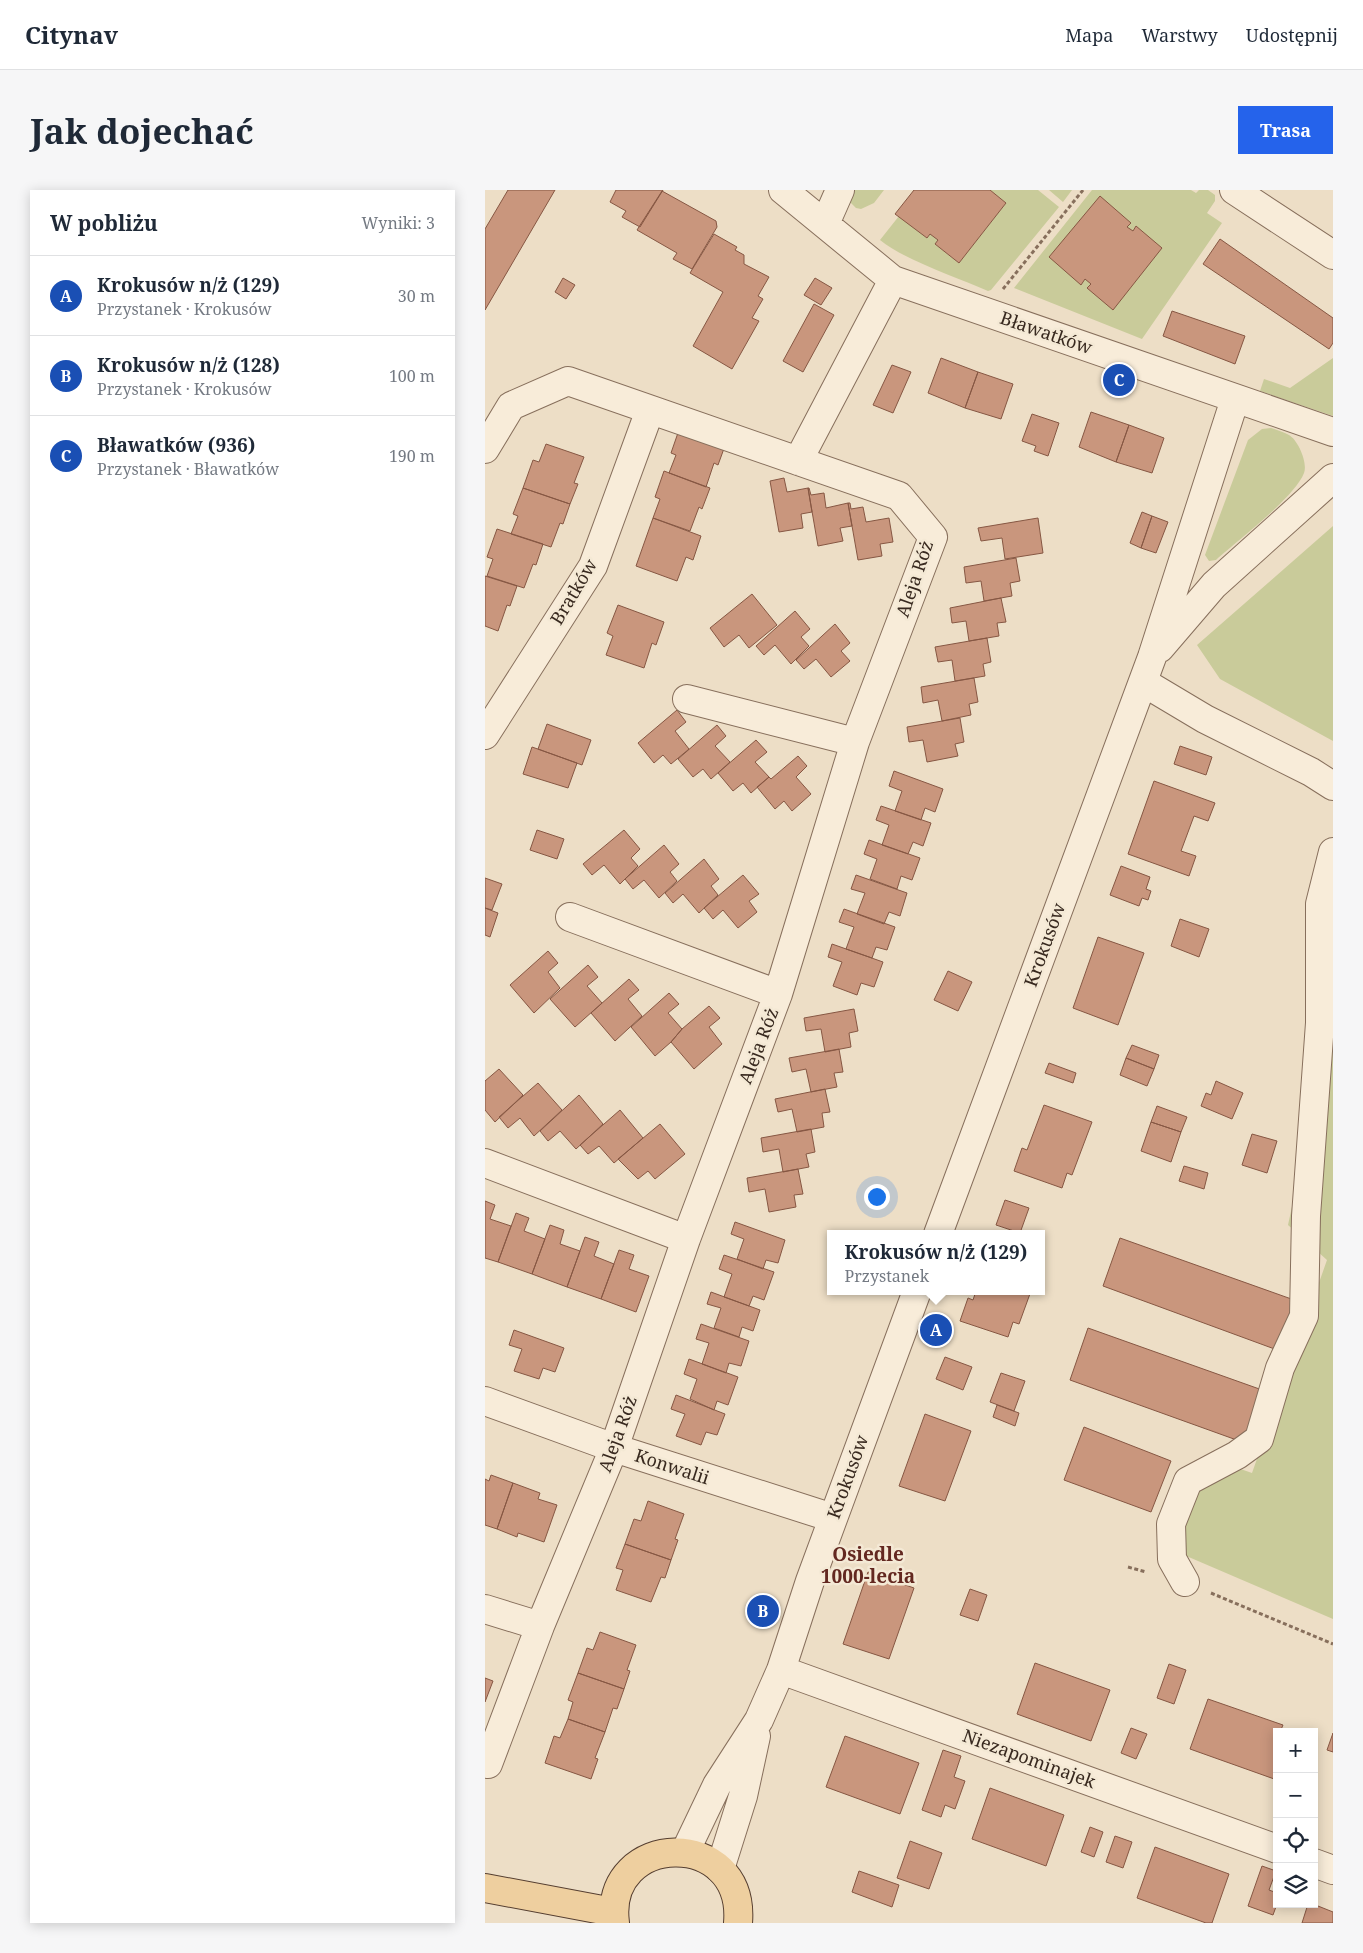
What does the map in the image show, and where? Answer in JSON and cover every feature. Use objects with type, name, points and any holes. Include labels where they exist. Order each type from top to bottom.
[{"type":"main road","points":[[485,1888],[614,1917],[620,1887],[624,1879],[636,1866],[651,1857],[667,1852],[685,1852],[702,1856],[720,1869],[728,1878],[736,1894],[739,1911],[738,1923]]},
{"type":"street","name":"Bławatków","points":[[783,190],[893,280],[1333,432]]},
{"type":"street","points":[[825,224],[839,190]]},
{"type":"street","points":[[1234,190],[1333,255]]},
{"type":"street","points":[[798,461],[893,280]]},
{"type":"street","name":"Aleja Róż","points":[[485,449],[511,406],[568,381],[899,496],[933,537],[855,742],[778,994],[687,1239],[614,1448],[540,1626],[488,1764]]},
{"type":"street","name":"Krokusów","points":[[939,1230],[1152,657],[1235,399]]},
{"type":"street","name":"Bratków","points":[[485,735],[593,566],[650,410]]},
{"type":"street","points":[[1152,657],[1214,585],[1333,478]]},
{"type":"street","points":[[1143,682],[1205,719],[1311,772],[1333,786]]},
{"type":"street","points":[[687,700],[855,742]]},
{"type":"street","points":[[1185,1582],[1172,1559],[1171,1524],[1188,1481],[1237,1455],[1259,1439],[1280,1368],[1304,1316],[1307,1216],[1320,1024],[1320,904],[1333,852]]},
{"type":"street","name":"Aleja Róż","points":[[570,917],[778,994]]},
{"type":"street","points":[[485,1163],[687,1239]]},
{"type":"street","name":"Krokusów","points":[[685,1852],[717,1785],[759,1720],[781,1670],[810,1581],[916,1295]]},
{"type":"street","name":"Konwalii","points":[[485,1401],[614,1448],[833,1518]]},
{"type":"street","points":[[485,1609],[540,1626]]},
{"type":"street","name":"Niezapominajek","points":[[781,1670],[1273,1848]]},
{"type":"street","name":"Krokusów","points":[[720,1869],[743,1796],[759,1720]]},
{"type":"street","points":[[1318,1864],[1333,1870]]},
{"type":"path","points":[[985,312],[1083,190]]},
{"type":"path","points":[[1128,1567],[1185,1582],[1333,1644]]},
{"type":"green space","points":[[849,190],[884,190],[874,203],[861,209],[856,208],[846,198]]},
{"type":"green space","points":[[990,190],[1038,190],[1059,207],[991,290],[988,291],[917,262],[880,240],[899,216],[927,238],[930,234],[939,239],[935,244],[959,263],[1006,203]]},
{"type":"green space","points":[[1049,190],[1072,190],[1063,202]]},
{"type":"green space","points":[[1092,190],[1191,190],[1196,193],[1199,190],[1208,190],[1215,195],[1215,201],[1207,213],[1222,223],[1142,339],[1014,288]]},
{"type":"green space","points":[[1333,358],[1333,416],[1260,391],[1264,379],[1290,388]]},
{"type":"green space","points":[[1271,428],[1289,435],[1296,442],[1305,464],[1304,473],[1278,506],[1216,560],[1209,561],[1205,555],[1248,440],[1262,429]]},
{"type":"green space","points":[[1333,526],[1333,741],[1220,679],[1197,645]]},
{"type":"green space","points":[[1333,1019],[1333,1619],[1177,1552],[1209,1458],[1252,1473],[1327,1260],[1288,1225]]},
{"type":"building","points":[[508,190],[555,190],[485,310],[485,229]]},
{"type":"building","points":[[616,190],[663,190],[640,227],[622,217],[626,211],[610,202]]},
{"type":"building","points":[[914,190],[990,190],[1006,203],[959,263],[935,244],[938,240],[930,234],[927,238],[895,214]]},
{"type":"building","points":[[662,191],[716,221],[717,227],[692,269],[673,259],[677,253],[637,230]]},
{"type":"building","points":[[1100,196],[1131,223],[1127,227],[1133,231],[1136,226],[1162,248],[1113,310],[1087,288],[1091,284],[1085,279],[1081,285],[1049,257]]},
{"type":"building","points":[[714,234],[737,247],[735,250],[744,255],[744,264],[769,277],[758,296],[763,299],[752,318],[759,321],[732,369],[693,346],[723,292],[690,273]]},
{"type":"building","points":[[1220,239],[1333,318],[1333,343],[1329,349],[1203,264]]},
{"type":"building","points":[[563,278],[575,285],[566,299],[555,292]]},
{"type":"building","points":[[815,278],[832,288],[821,305],[804,295]]},
{"type":"building","points":[[814,304],[834,315],[803,372],[783,361]]},
{"type":"building","points":[[1172,311],[1245,336],[1235,364],[1163,336]]},
{"type":"building","points":[[941,358],[978,372],[965,408],[928,393]]},
{"type":"building","points":[[892,365],[911,372],[893,413],[873,405]]},
{"type":"building","points":[[978,372],[1013,384],[1001,419],[965,408]]},
{"type":"building","points":[[1091,412],[1129,425],[1116,462],[1079,447]]},
{"type":"building","points":[[1032,414],[1059,423],[1048,456],[1034,451],[1036,446],[1022,441]]},
{"type":"building","points":[[1129,425],[1164,438],[1152,473],[1116,462]]},
{"type":"building","points":[[680,427],[726,443],[718,465],[714,463],[706,487],[669,473],[676,455],[671,453]]},
{"type":"building","points":[[546,444],[584,457],[574,483],[578,484],[570,504],[523,488],[533,460],[539,462]]},
{"type":"building","points":[[664,471],[710,488],[702,509],[699,507],[690,531],[653,518],[660,499],[655,497]]},
{"type":"building","points":[[784,478],[787,492],[808,488],[812,512],[801,514],[803,528],[779,532],[770,481]]},
{"type":"building","points":[[523,488],[570,504],[563,524],[560,523],[551,547],[511,534],[518,516],[513,514]]},
{"type":"building","points":[[808,488],[811,495],[824,493],[826,508],[848,503],[852,526],[840,528],[843,541],[818,546]]},
{"type":"building","points":[[848,503],[850,503],[851,509],[863,507],[866,522],[889,518],[893,542],[880,544],[882,556],[858,560]]},
{"type":"building","points":[[1142,512],[1152,516],[1141,548],[1130,543]]},
{"type":"building","points":[[1152,516],[1168,522],[1156,553],[1141,548]]},
{"type":"building","points":[[653,518],[701,536],[693,560],[686,557],[677,581],[636,566]]},
{"type":"building","points":[[1038,518],[1043,553],[1005,559],[1002,538],[981,541],[978,528]]},
{"type":"building","points":[[497,529],[543,544],[536,565],[533,564],[524,588],[487,576],[493,559],[487,557]]},
{"type":"building","points":[[1016,558],[1020,581],[1010,583],[1012,596],[984,601],[981,581],[966,583],[964,567]]},
{"type":"building","points":[[485,576],[517,586],[510,606],[507,605],[498,631],[485,626]]},
{"type":"building","points":[[752,594],[777,625],[749,648],[739,635],[724,647],[710,628]]},
{"type":"building","points":[[1001,598],[1006,622],[997,623],[999,636],[969,641],[966,621],[952,623],[950,608]]},
{"type":"building","points":[[618,605],[664,622],[656,645],[652,643],[644,668],[606,655],[613,636],[607,633]]},
{"type":"building","points":[[795,611],[810,629],[801,637],[809,646],[791,664],[775,645],[764,655],[756,646]]},
{"type":"building","points":[[835,624],[850,643],[841,651],[850,661],[831,677],[816,659],[804,669],[796,660]]},
{"type":"building","points":[[987,638],[991,662],[983,664],[985,676],[955,681],[952,660],[938,662],[935,647]]},
{"type":"building","points":[[974,678],[978,702],[969,704],[971,715],[942,721],[938,700],[923,703],[921,687]]},
{"type":"building","points":[[677,710],[686,722],[675,731],[689,749],[671,764],[663,755],[654,763],[638,743]]},
{"type":"building","points":[[960,718],[964,742],[955,744],[958,756],[927,762],[923,740],[909,742],[907,727]]},
{"type":"building","points":[[547,724],[591,740],[582,765],[538,749]]},
{"type":"building","points":[[717,725],[726,736],[715,746],[730,762],[711,779],[703,769],[693,777],[678,759]]},
{"type":"building","points":[[756,740],[767,752],[755,762],[769,777],[751,793],[743,783],[733,791],[718,773]]},
{"type":"building","points":[[1180,746],[1212,757],[1206,775],[1174,764]]},
{"type":"building","points":[[532,747],[577,763],[568,788],[523,774]]},
{"type":"building","points":[[798,756],[807,766],[796,777],[811,794],[792,811],[784,801],[775,809],[757,787],[769,777],[771,779]]},
{"type":"building","points":[[894,771],[943,789],[935,812],[925,808],[921,820],[895,811],[902,791],[889,786]]},
{"type":"building","points":[[1154,781],[1215,803],[1208,821],[1194,816],[1181,851],[1196,856],[1189,876],[1128,854]]},
{"type":"building","points":[[881,806],[931,823],[923,846],[913,842],[908,854],[882,845],[889,825],[876,820]]},
{"type":"building","points":[[537,830],[564,839],[557,859],[530,850]]},
{"type":"building","points":[[624,830],[640,849],[631,858],[638,866],[620,884],[604,865],[592,875],[583,864]]},
{"type":"building","points":[[869,840],[920,858],[912,880],[901,876],[897,889],[870,879],[877,859],[864,854]]},
{"type":"building","points":[[664,845],[679,864],[670,872],[677,881],[659,898],[644,880],[633,889],[625,879]]},
{"type":"building","points":[[704,859],[719,879],[711,886],[718,895],[699,913],[683,894],[673,903],[665,893]]},
{"type":"building","points":[[1121,866],[1150,877],[1146,889],[1151,891],[1148,900],[1142,898],[1139,906],[1110,895]]},
{"type":"building","points":[[743,875],[759,894],[749,901],[757,912],[738,928],[723,910],[713,919],[704,908]]},
{"type":"building","points":[[856,875],[907,893],[900,916],[889,912],[884,924],[857,914],[865,893],[851,889]]},
{"type":"building","points":[[485,878],[502,884],[492,910],[485,908]]},
{"type":"building","points":[[485,908],[498,913],[490,937],[485,935]]},
{"type":"building","points":[[844,909],[895,927],[887,950],[876,947],[872,958],[846,949],[854,927],[839,922]]},
{"type":"building","points":[[1180,919],[1209,929],[1199,957],[1171,946]]},
{"type":"building","points":[[1098,937],[1144,953],[1118,1025],[1073,1008]]},
{"type":"building","points":[[832,944],[883,962],[874,987],[861,983],[857,995],[833,986],[842,962],[828,957]]},
{"type":"building","points":[[548,951],[558,963],[548,972],[560,988],[534,1013],[510,985]]},
{"type":"building","points":[[588,965],[598,977],[587,986],[602,1003],[575,1027],[550,999]]},
{"type":"building","points":[[948,971],[972,982],[958,1011],[934,1000]]},
{"type":"building","points":[[629,979],[639,990],[628,999],[642,1016],[615,1041],[591,1013]]},
{"type":"building","points":[[669,993],[679,1004],[668,1013],[682,1029],[655,1056],[631,1027]]},
{"type":"building","points":[[709,1006],[720,1018],[709,1027],[722,1044],[694,1069],[671,1042],[682,1029]]},
{"type":"building","points":[[854,1009],[858,1031],[849,1033],[851,1047],[825,1052],[821,1029],[806,1031],[804,1018]]},
{"type":"building","points":[[1132,1045],[1159,1055],[1154,1069],[1126,1058]]},
{"type":"building","points":[[839,1049],[843,1072],[834,1073],[837,1087],[811,1092],[806,1069],[792,1072],[789,1058]]},
{"type":"building","points":[[1126,1058],[1154,1069],[1147,1086],[1120,1075]]},
{"type":"building","points":[[1049,1063],[1076,1073],[1073,1083],[1045,1073]]},
{"type":"building","points":[[499,1069],[523,1095],[495,1122],[485,1110],[485,1081]]},
{"type":"building","points":[[1216,1081],[1243,1093],[1232,1119],[1201,1106],[1206,1093],[1211,1095]]},
{"type":"building","points":[[538,1083],[562,1110],[534,1136],[520,1118],[508,1128],[499,1117]]},
{"type":"building","points":[[825,1089],[830,1112],[822,1113],[824,1127],[797,1132],[792,1109],[778,1112],[775,1099]]},
{"type":"building","points":[[579,1095],[603,1124],[576,1149],[560,1131],[548,1141],[540,1131]]},
{"type":"building","points":[[1044,1105],[1092,1122],[1072,1175],[1067,1173],[1062,1188],[1014,1171],[1022,1148],[1027,1150]]},
{"type":"building","points":[[1157,1106],[1187,1117],[1181,1132],[1151,1122]]},
{"type":"building","points":[[620,1110],[643,1138],[614,1163],[599,1146],[588,1154],[580,1145]]},
{"type":"building","points":[[1151,1122],[1181,1132],[1171,1162],[1141,1151]]},
{"type":"building","points":[[660,1124],[685,1154],[655,1179],[648,1171],[638,1179],[618,1159]]},
{"type":"building","points":[[811,1129],[815,1152],[806,1154],[809,1167],[783,1172],[779,1149],[763,1152],[761,1138]]},
{"type":"building","points":[[1252,1134],[1277,1141],[1267,1173],[1242,1165]]},
{"type":"building","points":[[1184,1166],[1208,1173],[1204,1189],[1179,1181]]},
{"type":"building","points":[[798,1169],[803,1194],[794,1195],[796,1207],[769,1212],[765,1189],[749,1192],[747,1178]]},
{"type":"building","points":[[1005,1200],[1029,1208],[1021,1230],[1011,1230],[996,1225]]},
{"type":"building","points":[[485,1201],[495,1205],[490,1219],[511,1226],[498,1262],[485,1258]]},
{"type":"building","points":[[516,1213],[529,1218],[524,1231],[545,1239],[532,1274],[498,1262]]},
{"type":"building","points":[[735,1222],[785,1240],[778,1263],[766,1260],[763,1269],[737,1259],[744,1239],[731,1234]]},
{"type":"building","points":[[550,1225],[564,1230],[560,1244],[580,1251],[567,1287],[532,1274]]},
{"type":"building","points":[[585,1237],[599,1242],[594,1256],[614,1264],[601,1299],[567,1287]]},
{"type":"building","points":[[1120,1238],[1297,1301],[1280,1351],[1103,1286]]},
{"type":"building","points":[[619,1250],[634,1255],[629,1269],[649,1276],[636,1312],[601,1299]]},
{"type":"building","points":[[724,1255],[774,1272],[764,1300],[753,1296],[749,1306],[724,1297],[732,1274],[719,1269]]},
{"type":"building","points":[[711,1292],[760,1310],[753,1331],[742,1327],[739,1337],[714,1328],[721,1308],[707,1304]]},
{"type":"building","points":[[975,1295],[1030,1295],[1019,1324],[1013,1322],[1008,1337],[960,1321],[968,1298],[973,1300]]},
{"type":"building","points":[[701,1324],[749,1341],[741,1366],[729,1363],[726,1373],[702,1364],[709,1343],[696,1339]]},
{"type":"building","points":[[1088,1328],[1265,1391],[1245,1443],[1070,1380]]},
{"type":"building","points":[[514,1330],[564,1348],[555,1372],[543,1368],[539,1379],[514,1371],[522,1349],[509,1345]]},
{"type":"building","points":[[945,1357],[972,1367],[963,1390],[936,1379]]},
{"type":"building","points":[[689,1359],[738,1377],[728,1405],[717,1401],[714,1410],[690,1399],[697,1379],[684,1374]]},
{"type":"building","points":[[1001,1373],[1025,1381],[1014,1411],[990,1402]]},
{"type":"building","points":[[676,1395],[725,1414],[717,1435],[706,1432],[701,1445],[676,1436],[685,1414],[671,1409]]},
{"type":"building","points":[[997,1405],[1019,1413],[1015,1426],[993,1417]]},
{"type":"building","points":[[925,1414],[971,1431],[945,1501],[899,1486]]},
{"type":"building","points":[[1084,1427],[1171,1461],[1151,1512],[1064,1480]]},
{"type":"building","points":[[491,1475],[513,1483],[497,1529],[485,1525],[485,1479],[489,1481]]},
{"type":"building","points":[[513,1483],[540,1493],[538,1499],[557,1505],[544,1542],[518,1533],[517,1537],[497,1529]]},
{"type":"building","points":[[648,1501],[684,1514],[675,1539],[678,1540],[671,1560],[625,1544],[634,1519],[641,1521]]},
{"type":"building","points":[[625,1544],[671,1560],[665,1578],[661,1577],[651,1602],[616,1590],[623,1570],[616,1568]]},
{"type":"building","points":[[868,1572],[914,1588],[889,1659],[843,1644]]},
{"type":"building","points":[[970,1589],[987,1595],[978,1621],[960,1615]]},
{"type":"building","points":[[600,1632],[636,1645],[627,1670],[630,1671],[624,1689],[578,1673],[587,1648],[593,1650]]},
{"type":"building","points":[[1035,1663],[1110,1690],[1091,1741],[1017,1714]]},
{"type":"building","points":[[1169,1664],[1186,1670],[1174,1704],[1157,1698]]},
{"type":"building","points":[[578,1673],[624,1689],[617,1709],[613,1708],[605,1732],[568,1719],[573,1702],[568,1700]]},
{"type":"building","points":[[485,1678],[493,1681],[485,1702]]},
{"type":"building","points":[[1208,1699],[1283,1725],[1282,1728],[1273,1728],[1273,1779],[1190,1749]]},
{"type":"building","points":[[568,1719],[605,1732],[595,1758],[598,1759],[591,1779],[545,1763],[554,1736],[560,1738]]},
{"type":"building","points":[[1131,1728],[1147,1734],[1136,1759],[1121,1753]]},
{"type":"building","points":[[1333,1733],[1333,1752],[1327,1750]]},
{"type":"building","points":[[845,1736],[919,1763],[900,1814],[826,1787]]},
{"type":"building","points":[[943,1750],[961,1756],[954,1777],[965,1781],[955,1809],[945,1805],[941,1817],[922,1810]]},
{"type":"building","points":[[990,1788],[1064,1815],[1046,1866],[972,1839]]},
{"type":"building","points":[[1090,1827],[1103,1832],[1094,1857],[1081,1852]]},
{"type":"building","points":[[1115,1836],[1132,1842],[1123,1868],[1106,1862]]},
{"type":"building","points":[[910,1841],[942,1853],[929,1889],[897,1878]]},
{"type":"building","points":[[1155,1847],[1229,1874],[1212,1923],[1206,1923],[1137,1898]]},
{"type":"building","points":[[1262,1866],[1273,1870],[1273,1879],[1269,1890],[1273,1892],[1273,1908],[1276,1908],[1273,1915],[1248,1906]]},
{"type":"building","points":[[859,1871],[899,1885],[892,1907],[852,1892]]},
{"type":"building","points":[[1318,1906],[1333,1912],[1333,1923],[1302,1923],[1307,1908],[1318,1908]]},
{"type":"place","name":"Bławatków (936)","points":[[1119,380]]},
{"type":"place","name":"Krokusów n/ż (129)","points":[[936,1330]]},
{"type":"place","name":"Krokusów n/ż (128)","points":[[763,1611]]},
{"type":"district","name":"Osiedle 1000-lecia","points":[[868,1565]]}]
